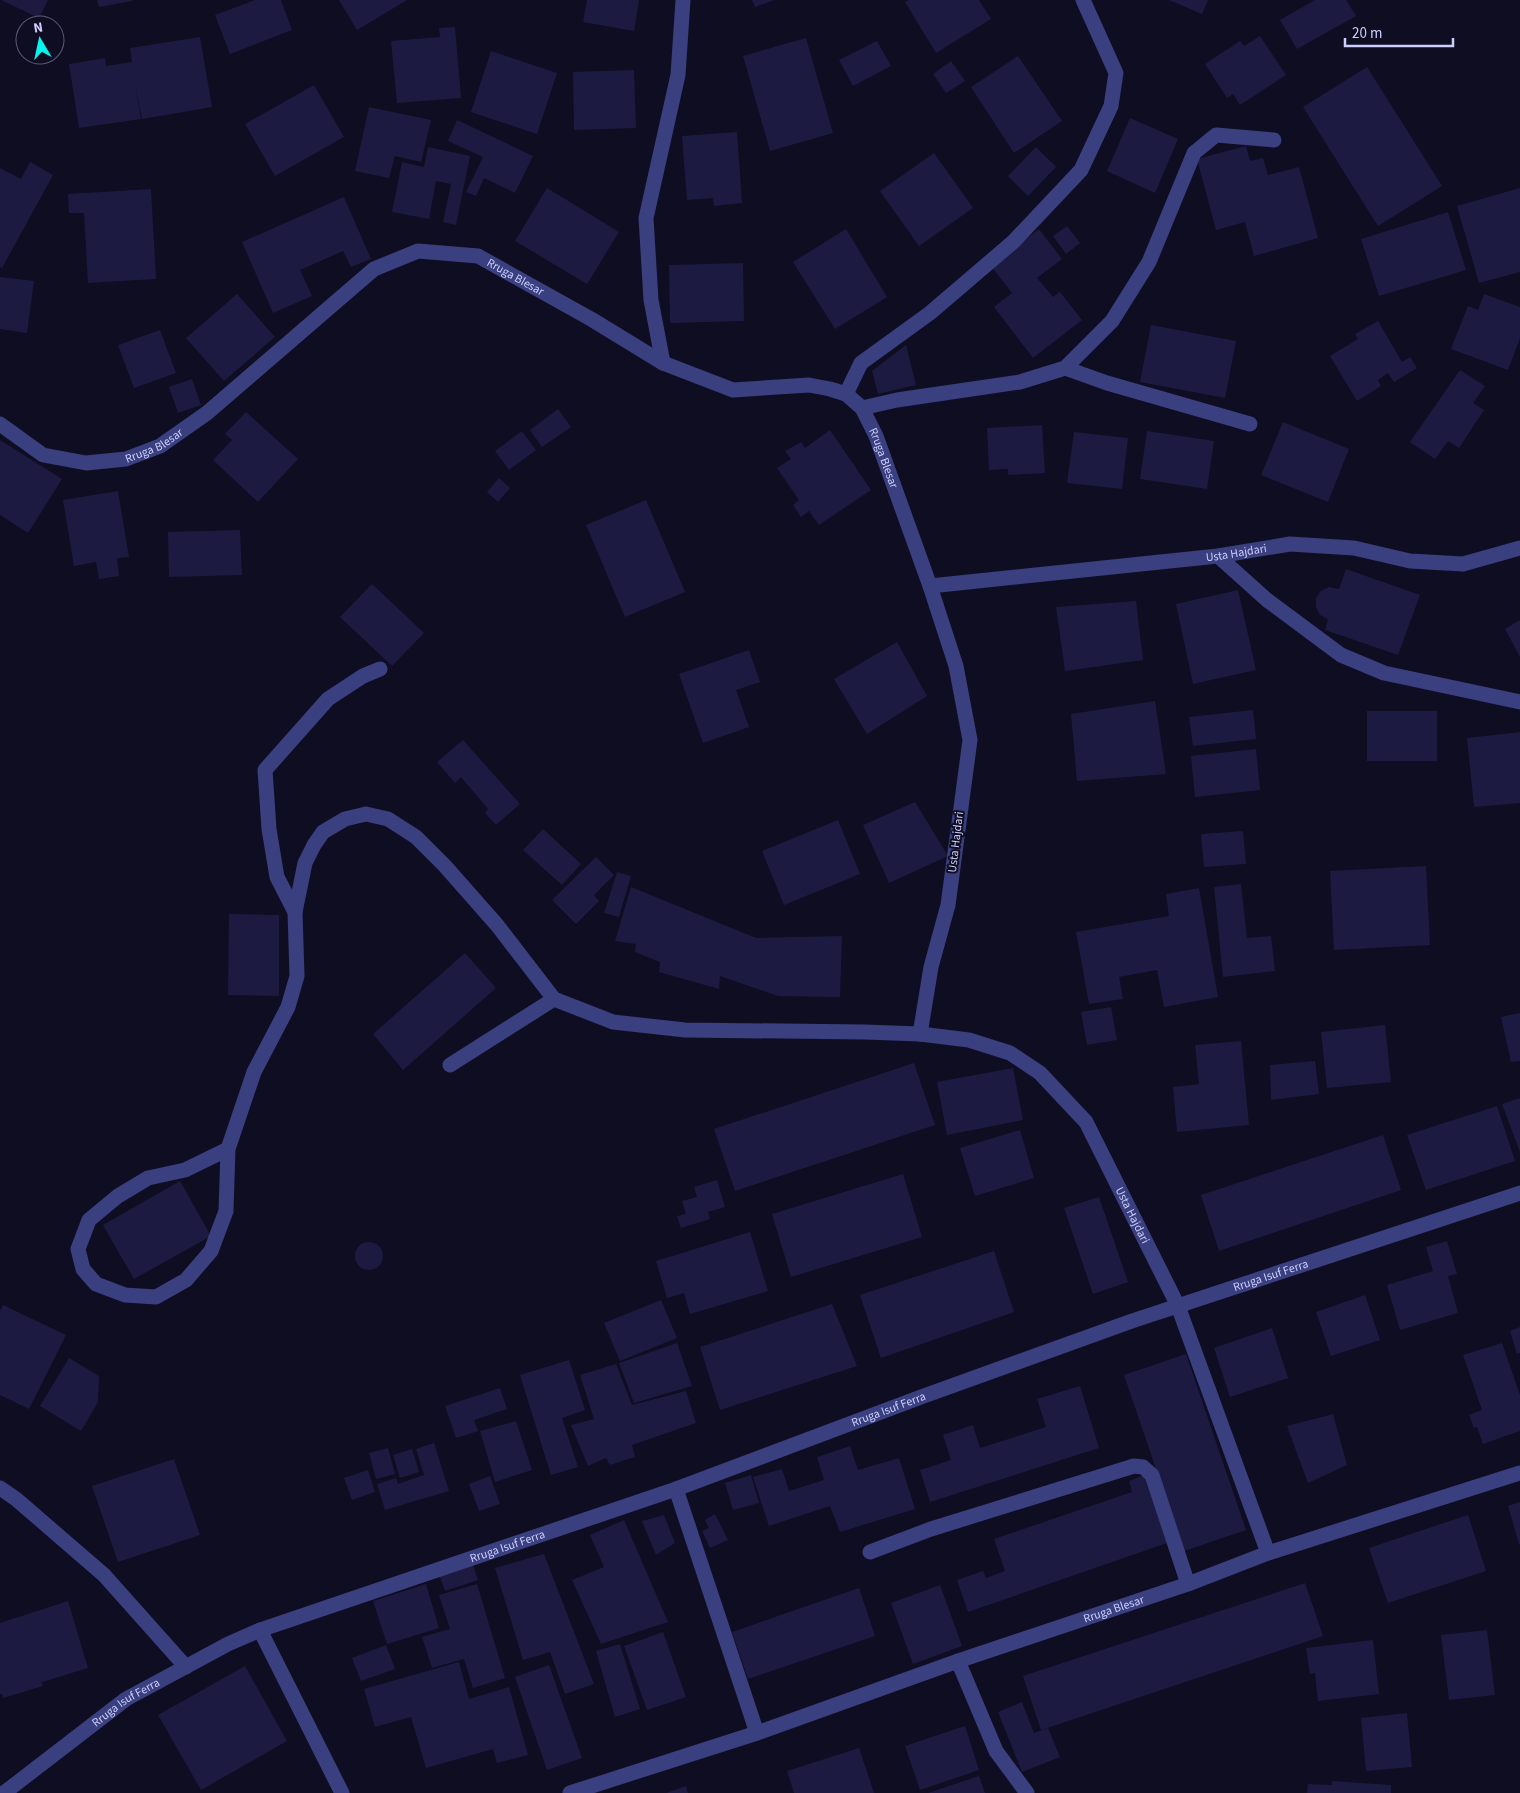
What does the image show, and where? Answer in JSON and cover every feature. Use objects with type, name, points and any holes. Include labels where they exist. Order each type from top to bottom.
[{"type":"street","points":[[663,363],[651,300],[646,218],[678,75],[683,0]]},
{"type":"street","points":[[846,394],[861,362],[930,313],[1013,242],[1081,170],[1111,106],[1116,73],[1083,0]]},
{"type":"street","points":[[862,408],[897,400],[1020,382],[1065,368],[1112,321],[1149,262],[1194,153],[1216,135],[1274,140]]},
{"type":"street","name":"Rruga Blesar","points":[[0,424],[43,455],[86,463],[126,459],[160,446],[207,413],[374,269],[418,251],[478,256],[591,319],[663,363],[732,390],[809,385],[846,394],[862,408],[876,436],[930,586]]},
{"type":"street","points":[[1065,368],[1107,383],[1250,424]]},
{"type":"street","name":"Usta Hajdari","points":[[1268,1553],[1178,1306],[1086,1122],[1040,1073],[1010,1053],[969,1040],[920,1034],[931,967],[948,905],[970,740],[956,666],[930,586],[1218,556],[1290,544],[1354,548],[1410,561],[1463,564],[1520,548]]},
{"type":"street","points":[[1218,556],[1268,600],[1341,655],[1384,674],[1520,702]]},
{"type":"street","points":[[295,912],[277,877],[269,829],[265,770],[328,699],[362,676],[380,668]]},
{"type":"street","points":[[228,1149],[185,1170],[148,1178],[118,1196],[89,1220],[78,1249],[83,1269],[96,1284],[125,1295],[156,1298],[186,1280],[210,1251],[226,1211],[228,1149],[254,1072],[288,1007],[297,976],[295,912],[305,863],[323,832],[345,819],[366,814],[388,819],[416,836],[497,925],[554,998],[613,1022],[685,1030],[920,1034]]},
{"type":"street","points":[[450,1065],[554,998]]},
{"type":"street","name":"Rruga Isuf Ferra","points":[[4,1793],[126,1699],[260,1630],[676,1489],[921,1397],[1178,1306],[1520,1193]]},
{"type":"street","points":[[870,1552],[931,1529],[1134,1466],[1142,1467],[1152,1475],[1188,1584]]},
{"type":"street","name":"Rruga Blesar","points":[[958,1661],[1188,1584],[1268,1553],[1520,1473]]},
{"type":"street","points":[[0,1488],[16,1499],[104,1575],[186,1667]]},
{"type":"street","points":[[676,1489],[757,1734]]},
{"type":"street","points":[[260,1630],[342,1793]]},
{"type":"street","points":[[570,1793],[757,1734],[958,1661],[996,1751],[1027,1793]]},
{"type":"building","points":[[1,0],[48,0],[40,15],[33,15]]},
{"type":"building","points":[[97,0],[132,0],[132,1],[99,7]]},
{"type":"building","points":[[255,0],[281,0],[292,30],[230,54],[215,15]]},
{"type":"building","points":[[339,0],[407,0],[357,30]]},
{"type":"building","points":[[587,0],[639,0],[634,31],[583,22]]},
{"type":"building","points":[[752,0],[774,0],[755,7]]},
{"type":"building","points":[[909,0],[979,0],[991,19],[936,53],[905,2]]},
{"type":"building","points":[[1169,0],[1208,0],[1202,14]]},
{"type":"building","points":[[1315,0],[1346,0],[1356,16],[1297,49],[1280,20]]},
{"type":"building","points":[[455,27],[461,98],[397,103],[391,41],[440,37],[439,28]]},
{"type":"building","points":[[1260,36],[1286,75],[1240,105],[1233,94],[1227,98],[1205,64],[1240,41],[1244,46]]},
{"type":"building","points":[[200,37],[212,107],[142,119],[135,84],[141,119],[79,128],[69,64],[105,58],[106,66],[132,62],[130,48]]},
{"type":"building","points":[[806,38],[833,133],[770,151],[743,56]]},
{"type":"building","points":[[877,41],[891,66],[853,86],[839,60]]},
{"type":"building","points":[[491,51],[557,73],[537,134],[471,112]]},
{"type":"building","points":[[1018,56],[1062,121],[1014,153],[971,87]]},
{"type":"building","points":[[951,61],[965,81],[946,93],[933,74]]},
{"type":"building","points":[[1367,67],[1442,186],[1378,226],[1303,107]]},
{"type":"building","points":[[634,70],[636,128],[574,130],[573,72]]},
{"type":"building","points":[[314,85],[344,137],[275,176],[245,124]]},
{"type":"building","points":[[369,107],[431,120],[421,162],[395,156],[389,178],[355,171]]},
{"type":"building","points":[[1130,118],[1178,139],[1155,193],[1107,171]]},
{"type":"building","points":[[457,120],[533,156],[515,193],[484,178],[476,196],[466,192],[483,157],[448,141]]},
{"type":"building","points":[[737,132],[742,203],[714,206],[713,198],[687,200],[682,136]]},
{"type":"building","points":[[1246,146],[1250,161],[1263,158],[1268,175],[1299,167],[1318,238],[1254,256],[1245,222],[1216,230],[1197,159]]},
{"type":"building","points":[[428,147],[470,156],[456,225],[443,222],[451,184],[436,181],[429,219],[392,212],[402,162],[424,167]]},
{"type":"building","points":[[1036,147],[1056,167],[1028,196],[1008,176]]},
{"type":"building","points":[[934,153],[973,208],[919,246],[880,191]]},
{"type":"building","points":[[30,162],[53,175],[2,268],[0,267],[0,168],[21,179]]},
{"type":"building","points":[[547,188],[619,232],[587,284],[515,241]]},
{"type":"building","points":[[1520,188],[1520,272],[1479,283],[1457,206]]},
{"type":"building","points":[[151,189],[156,279],[88,283],[84,213],[69,213],[68,194]]},
{"type":"building","points":[[344,197],[371,259],[351,267],[343,251],[300,270],[312,296],[273,313],[242,242]]},
{"type":"building","points":[[1448,212],[1466,270],[1379,296],[1361,239]]},
{"type":"building","points":[[1067,226],[1080,243],[1066,254],[1053,236]]},
{"type":"building","points":[[846,229],[887,297],[835,329],[793,262]]},
{"type":"building","points":[[1039,229],[1062,259],[1037,278],[1053,297],[1060,292],[1082,320],[1033,358],[994,307],[1012,293],[991,266]]},
{"type":"building","points":[[743,263],[744,321],[670,323],[669,265]]},
{"type":"building","points":[[0,277],[34,281],[27,333],[0,329]]},
{"type":"building","points":[[237,294],[275,337],[224,381],[186,338]]},
{"type":"building","points":[[1484,294],[1520,307],[1520,338],[1508,370],[1451,349],[1468,306],[1478,310]]},
{"type":"building","points":[[1378,321],[1402,362],[1410,357],[1417,368],[1394,382],[1388,373],[1378,380],[1381,386],[1357,401],[1330,356],[1358,339],[1355,334]]},
{"type":"building","points":[[1151,325],[1236,341],[1225,398],[1140,382]]},
{"type":"building","points":[[160,330],[176,373],[134,388],[118,345]]},
{"type":"building","points":[[906,345],[916,385],[878,394],[872,371]]},
{"type":"building","points":[[1460,370],[1485,386],[1473,403],[1484,410],[1459,448],[1448,441],[1435,459],[1410,442]]},
{"type":"building","points":[[192,379],[201,405],[178,413],[169,387]]},
{"type":"building","points":[[558,409],[571,427],[542,447],[530,430]]},
{"type":"building","points":[[246,412],[298,459],[258,502],[213,460],[232,440],[225,434]]},
{"type":"building","points":[[1283,422],[1349,449],[1328,502],[1261,475]]},
{"type":"building","points":[[1042,425],[1045,473],[1008,475],[1008,469],[989,470],[987,428]]},
{"type":"building","points":[[830,430],[871,490],[819,525],[809,511],[801,517],[793,505],[799,500],[777,468],[791,459],[785,451],[801,442],[805,448]]},
{"type":"building","points":[[522,431],[536,450],[509,470],[495,451]]},
{"type":"building","points":[[1147,431],[1214,441],[1207,489],[1140,479]]},
{"type":"building","points":[[1074,432],[1128,438],[1122,489],[1067,483]]},
{"type":"building","points":[[0,440],[62,479],[28,533],[0,515]]},
{"type":"building","points":[[499,478],[510,488],[498,502],[487,492]]},
{"type":"building","points":[[118,491],[129,557],[117,558],[119,576],[99,579],[96,562],[74,566],[63,500]]},
{"type":"building","points":[[646,500],[685,592],[625,617],[586,525]]},
{"type":"building","points":[[240,530],[242,575],[169,577],[168,532]]},
{"type":"building","points":[[1346,569],[1420,595],[1398,655],[1325,630],[1328,619],[1320,615],[1316,607],[1316,598],[1321,591],[1329,587],[1339,589]]},
{"type":"building","points":[[372,584],[424,633],[392,666],[340,617]]},
{"type":"building","points":[[1238,590],[1256,670],[1193,684],[1176,604]]},
{"type":"building","points":[[1136,601],[1143,660],[1065,671],[1056,607]]},
{"type":"building","points":[[1520,620],[1520,657],[1505,629]]},
{"type":"building","points":[[897,642],[927,696],[867,734],[834,679]]},
{"type":"building","points":[[749,650],[760,682],[736,690],[749,727],[703,743],[679,674]]},
{"type":"building","points":[[1155,701],[1166,774],[1077,781],[1071,714]]},
{"type":"building","points":[[1253,710],[1256,739],[1193,746],[1189,717]]},
{"type":"building","points":[[1367,711],[1437,711],[1437,761],[1367,761]]},
{"type":"building","points":[[1520,732],[1520,803],[1474,807],[1467,738]]},
{"type":"building","points":[[463,740],[520,804],[496,825],[485,813],[488,809],[461,777],[455,783],[437,762]]},
{"type":"building","points":[[1256,749],[1260,790],[1195,797],[1191,756]]},
{"type":"building","points":[[915,802],[948,856],[889,883],[863,825]]},
{"type":"building","points":[[838,820],[860,874],[784,905],[762,851]]},
{"type":"building","points":[[543,829],[581,864],[562,885],[523,850]]},
{"type":"building","points":[[1243,831],[1246,864],[1204,867],[1201,834]]},
{"type":"building","points":[[596,857],[614,875],[594,895],[599,901],[576,924],[552,900]]},
{"type":"building","points":[[1426,866],[1430,945],[1334,950],[1330,871]]},
{"type":"building","points":[[617,872],[631,876],[619,917],[604,913]]},
{"type":"building","points":[[1241,884],[1247,938],[1271,936],[1275,971],[1223,977],[1214,887]]},
{"type":"building","points":[[631,887],[756,938],[842,936],[840,997],[778,996],[720,976],[719,989],[659,972],[660,962],[635,952],[636,944],[615,941]]},
{"type":"building","points":[[1199,888],[1218,997],[1164,1007],[1157,970],[1119,977],[1123,999],[1089,1004],[1076,932],[1169,916],[1166,894]]},
{"type":"building","points":[[229,914],[279,915],[279,996],[228,995]]},
{"type":"building","points":[[465,953],[496,988],[403,1070],[373,1034]]},
{"type":"building","points":[[1111,1007],[1117,1040],[1087,1045],[1081,1012]]},
{"type":"building","points":[[1520,1013],[1520,1061],[1511,1062],[1501,1017]]},
{"type":"building","points":[[1385,1025],[1391,1082],[1327,1088],[1321,1032]]},
{"type":"building","points":[[1241,1041],[1249,1125],[1177,1132],[1173,1087],[1199,1084],[1195,1045]]},
{"type":"building","points":[[1315,1061],[1319,1094],[1271,1100],[1270,1065]]},
{"type":"building","points":[[914,1063],[935,1125],[735,1191],[714,1129]]},
{"type":"building","points":[[1013,1068],[1023,1120],[947,1135],[937,1082]]},
{"type":"building","points":[[1520,1098],[1520,1152],[1502,1104]]},
{"type":"building","points":[[1497,1106],[1515,1161],[1426,1190],[1407,1135]]},
{"type":"building","points":[[1020,1130],[1034,1178],[975,1196],[960,1148]]},
{"type":"building","points":[[1383,1135],[1401,1190],[1219,1251],[1201,1195]]},
{"type":"building","points":[[903,1174],[922,1237],[791,1277],[772,1214]]},
{"type":"building","points":[[717,1180],[725,1207],[708,1212],[710,1219],[681,1228],[677,1216],[686,1214],[682,1201],[697,1197],[694,1187]]},
{"type":"building","points":[[180,1181],[211,1236],[134,1279],[103,1225]]},
{"type":"building","points":[[1099,1197],[1128,1282],[1093,1294],[1064,1208]]},
{"type":"building","points":[[750,1232],[768,1291],[690,1314],[684,1293],[667,1298],[656,1261]]},
{"type":"building","points":[[1447,1241],[1457,1274],[1448,1276],[1458,1313],[1400,1330],[1387,1285],[1433,1271],[1426,1247]]},
{"type":"building","points":[[369,1242],[379,1246],[383,1256],[379,1266],[369,1270],[359,1266],[355,1256],[359,1246]]},
{"type":"building","points":[[994,1251],[1014,1312],[881,1358],[860,1295]]},
{"type":"building","points":[[1365,1295],[1380,1340],[1331,1356],[1316,1312]]},
{"type":"building","points":[[661,1300],[677,1338],[620,1361],[604,1323]]},
{"type":"building","points":[[832,1304],[857,1366],[720,1410],[700,1347]]},
{"type":"building","points":[[3,1305],[66,1335],[29,1409],[0,1395],[0,1311]]},
{"type":"building","points":[[1520,1327],[1520,1353],[1517,1354],[1510,1331]]},
{"type":"building","points":[[1272,1328],[1288,1378],[1230,1397],[1214,1348]]},
{"type":"building","points":[[677,1343],[692,1386],[634,1403],[619,1363]]},
{"type":"building","points":[[1502,1343],[1520,1395],[1520,1431],[1483,1444],[1477,1427],[1474,1428],[1469,1415],[1482,1410],[1463,1355]]},
{"type":"building","points":[[1186,1354],[1246,1530],[1184,1551],[1124,1375]]},
{"type":"building","points":[[69,1358],[99,1376],[98,1402],[81,1431],[40,1406]]},
{"type":"building","points":[[569,1360],[585,1410],[562,1418],[578,1467],[551,1475],[520,1375]]},
{"type":"building","points":[[616,1364],[632,1405],[686,1391],[696,1423],[632,1445],[635,1457],[610,1465],[606,1458],[588,1466],[571,1425],[594,1419],[580,1375]]},
{"type":"building","points":[[1080,1386],[1099,1448],[930,1502],[920,1470],[951,1460],[943,1435],[973,1425],[980,1448],[1046,1427],[1037,1399]]},
{"type":"building","points":[[500,1388],[507,1409],[474,1420],[478,1431],[456,1438],[445,1406]]},
{"type":"building","points":[[1333,1414],[1347,1465],[1308,1483],[1287,1426]]},
{"type":"building","points":[[516,1421],[532,1470],[495,1482],[480,1431]]},
{"type":"building","points":[[434,1443],[449,1491],[385,1510],[377,1484],[396,1478],[398,1484],[424,1475],[416,1449]]},
{"type":"building","points":[[850,1446],[858,1470],[899,1458],[915,1509],[840,1532],[830,1506],[769,1526],[753,1477],[782,1469],[789,1491],[824,1480],[817,1457]]},
{"type":"building","points":[[388,1448],[395,1474],[376,1479],[369,1453]]},
{"type":"building","points":[[412,1449],[419,1472],[400,1478],[393,1455]]},
{"type":"building","points":[[174,1459],[200,1535],[118,1562],[92,1486]]},
{"type":"building","points":[[368,1470],[375,1492],[352,1500],[344,1478]]},
{"type":"building","points":[[1147,1474],[1170,1542],[968,1612],[957,1580],[983,1571],[986,1578],[1005,1571],[994,1539],[1132,1492],[1129,1481]]},
{"type":"building","points":[[751,1475],[759,1503],[733,1510],[725,1483]]},
{"type":"building","points":[[490,1476],[500,1504],[479,1511],[469,1484]]},
{"type":"building","points":[[1520,1502],[1520,1544],[1519,1544],[1508,1506]]},
{"type":"building","points":[[715,1514],[728,1540],[710,1548],[702,1531],[709,1528],[705,1520]]},
{"type":"building","points":[[664,1515],[675,1543],[656,1555],[642,1521]]},
{"type":"building","points":[[1468,1515],[1486,1571],[1388,1603],[1369,1548]]},
{"type":"building","points":[[624,1520],[668,1622],[601,1644],[572,1580],[604,1567],[590,1535]]},
{"type":"building","points":[[544,1554],[594,1684],[565,1694],[550,1652],[523,1660],[495,1568]]},
{"type":"building","points":[[472,1562],[478,1580],[445,1591],[439,1574]]},
{"type":"building","points":[[1305,1583],[1323,1636],[1041,1730],[1023,1676]]},
{"type":"building","points":[[426,1584],[439,1628],[387,1644],[373,1601]]},
{"type":"building","points":[[477,1584],[505,1678],[473,1688],[464,1659],[432,1668],[422,1637],[450,1629],[439,1595]]},
{"type":"building","points":[[940,1585],[962,1646],[913,1664],[891,1603]]},
{"type":"building","points":[[859,1588],[875,1636],[748,1679],[732,1632]]},
{"type":"building","points":[[68,1601],[88,1668],[42,1682],[43,1686],[3,1698],[2,1694],[0,1694],[0,1623]]},
{"type":"building","points":[[1487,1630],[1495,1695],[1449,1700],[1441,1635]]},
{"type":"building","points":[[663,1632],[686,1697],[647,1710],[624,1646]]},
{"type":"building","points":[[1373,1640],[1379,1694],[1318,1701],[1315,1673],[1310,1674],[1306,1648]]},
{"type":"building","points":[[620,1644],[640,1709],[615,1717],[596,1651]]},
{"type":"building","points":[[386,1645],[395,1669],[361,1681],[352,1658]]},
{"type":"building","points":[[459,1662],[469,1699],[509,1687],[528,1755],[497,1763],[493,1749],[426,1768],[411,1717],[375,1727],[364,1689]]},
{"type":"building","points":[[549,1665],[582,1758],[547,1770],[515,1677]]},
{"type":"building","points":[[245,1666],[287,1741],[201,1790],[158,1715]]},
{"type":"building","points":[[1022,1702],[1034,1733],[1048,1728],[1060,1757],[1022,1772],[998,1712]]},
{"type":"building","points":[[1407,1713],[1412,1767],[1366,1771],[1361,1718]]},
{"type":"building","points":[[965,1726],[979,1770],[920,1790],[905,1746]]},
{"type":"building","points":[[859,1748],[874,1793],[794,1793],[787,1771]]},
{"type":"building","points":[[979,1776],[985,1793],[928,1793]]},
{"type":"building","points":[[1332,1781],[1391,1785],[1391,1793],[1307,1793],[1308,1784],[1332,1785]]},
{"type":"building","points":[[686,1786],[688,1793],[666,1793]]}]
